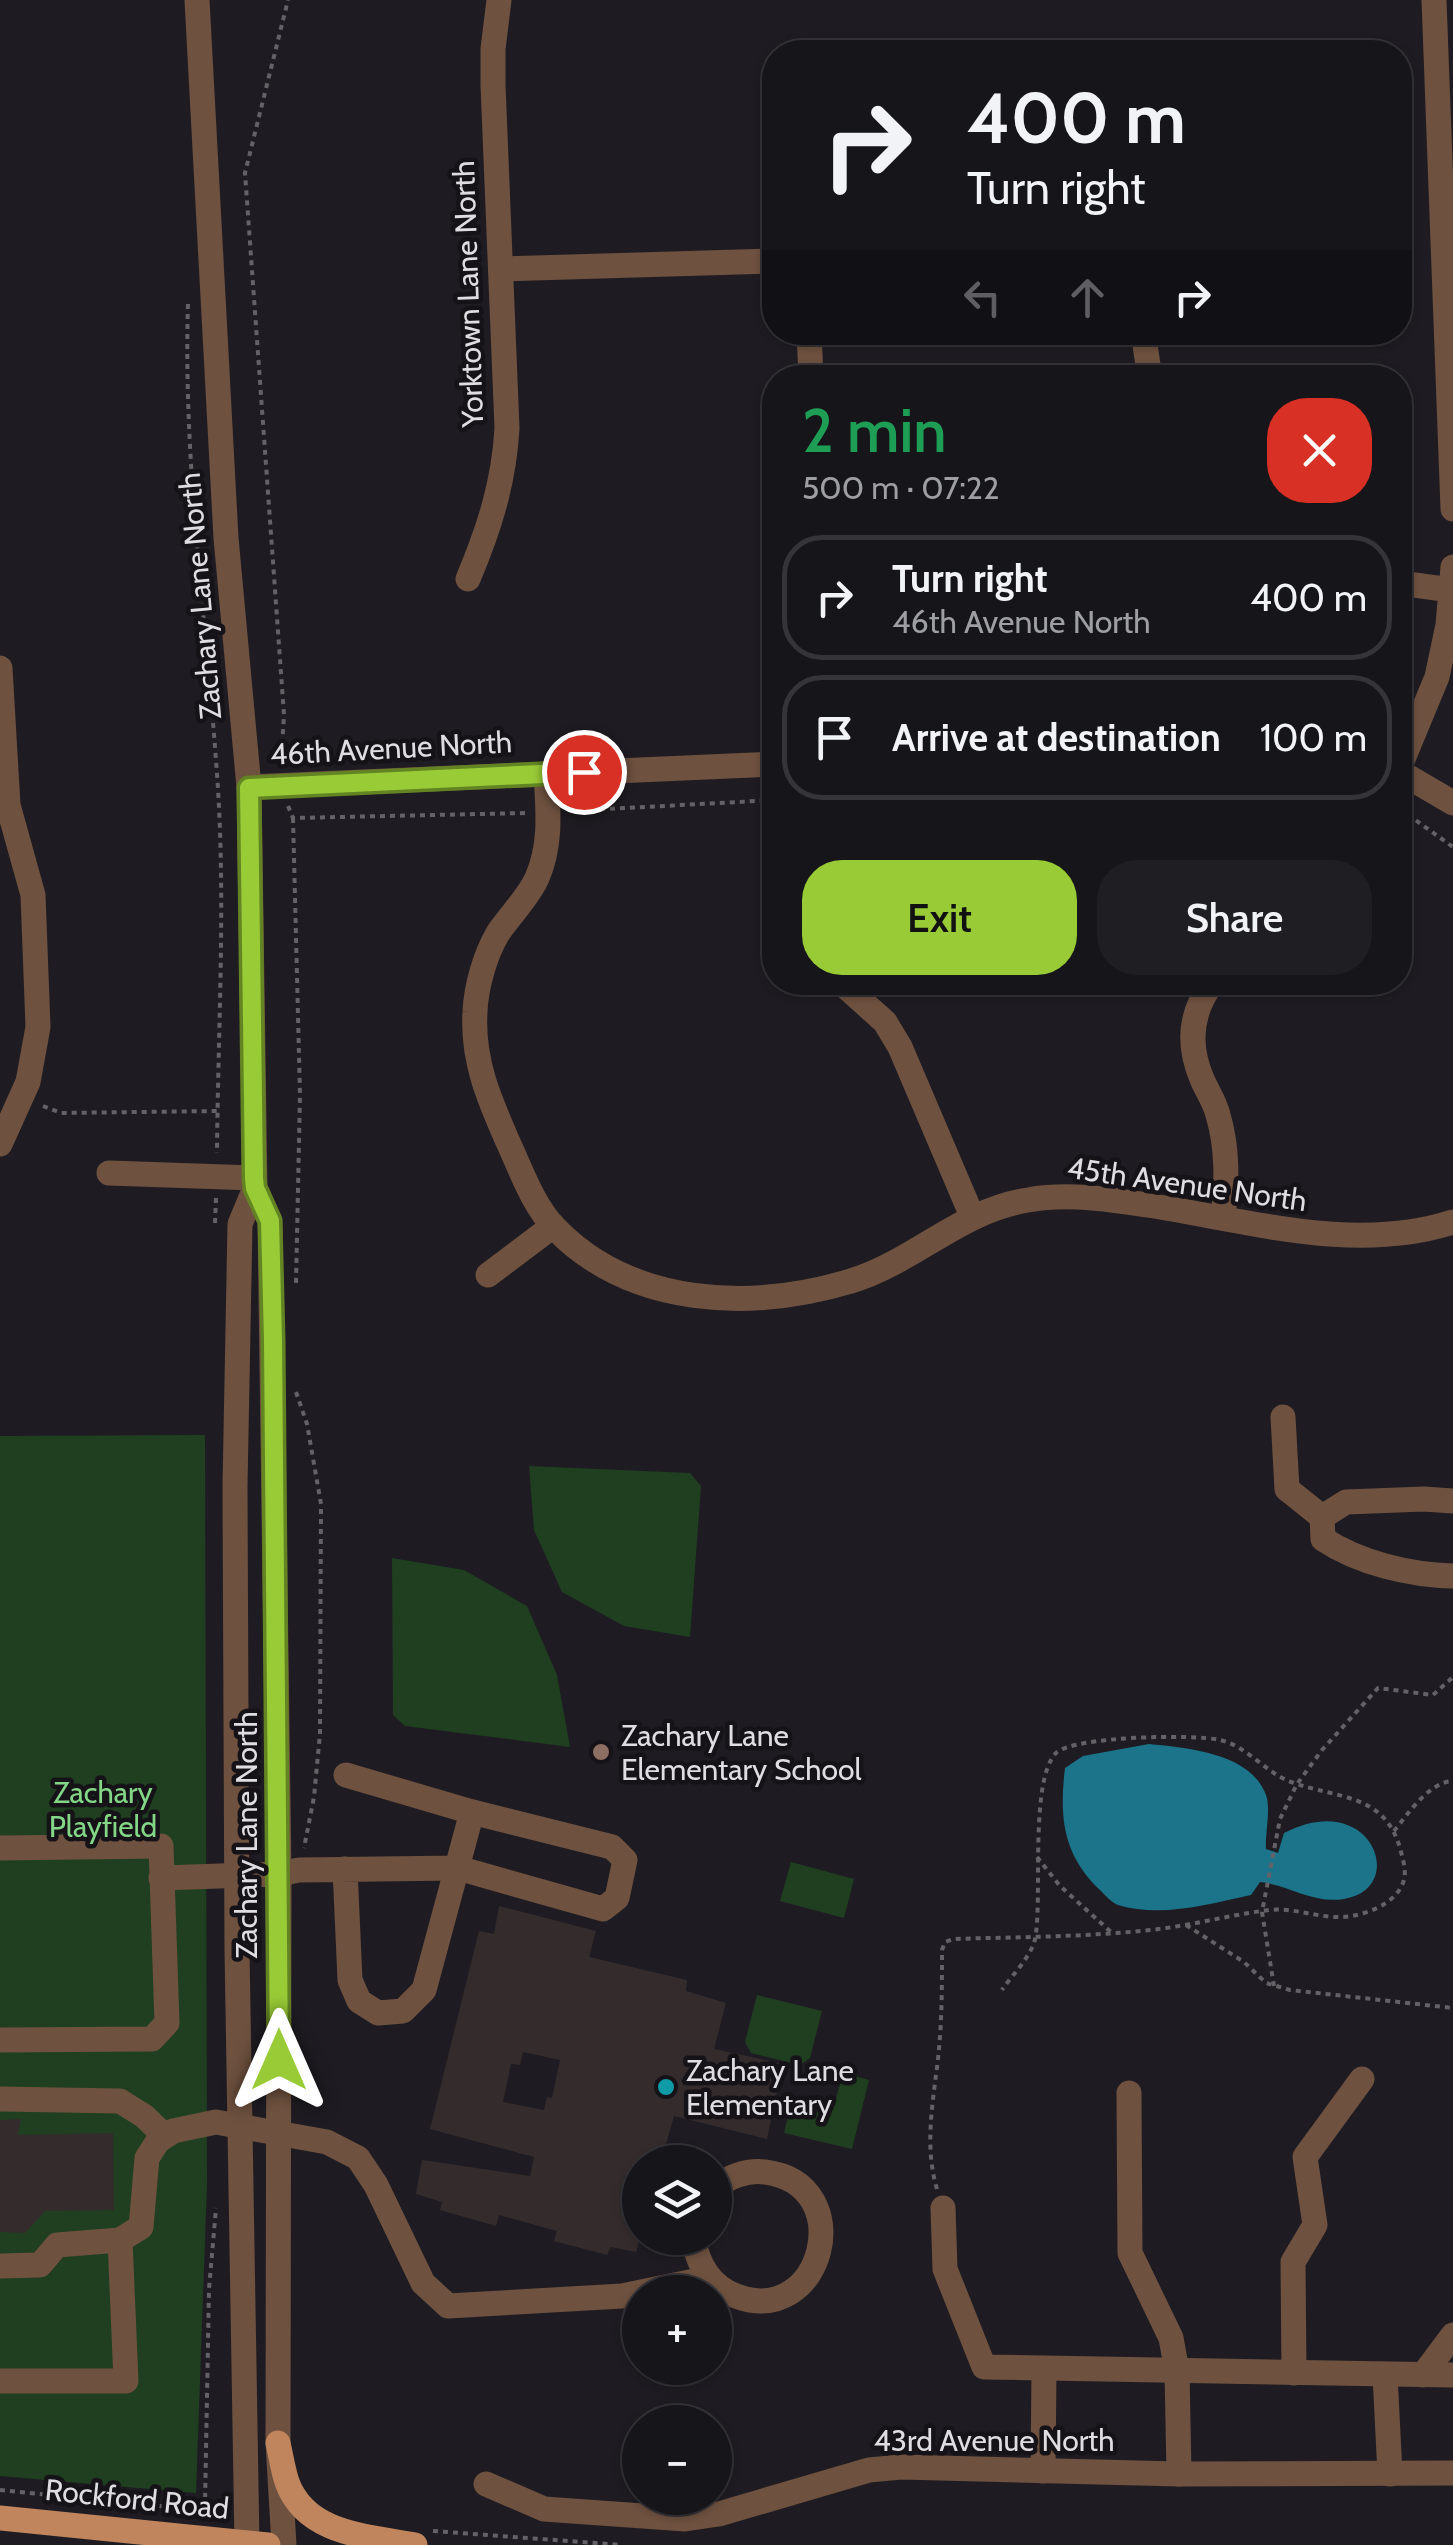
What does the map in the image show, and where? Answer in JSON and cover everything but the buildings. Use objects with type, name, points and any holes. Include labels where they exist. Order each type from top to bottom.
[{"type":"main road","points":[[278,2443],[288,2485],[310,2514],[340,2532],[415,2545]]},
{"type":"main road","name":"Rockford Road","points":[[0,2518],[254,2544]]},
{"type":"street","name":"Zachary Lane North","points":[[197,0],[226,538],[249,788],[255,1182],[270,1221],[289,1872],[279,2135],[278,2443],[284,2545]]},
{"type":"street","name":"Yorktown Lane North","points":[[468,579],[497,506],[505,466],[507,428],[493,85],[500,0]]},
{"type":"street","points":[[1434,0],[1448,247],[1453,508]]},
{"type":"street","points":[[501,269],[762,261]]},
{"type":"street","points":[[1412,581],[1452,578],[1437,677],[1412,758]]},
{"type":"street","points":[[0,668],[8,805],[33,895],[38,1027],[36,1056],[0,1144]]},
{"type":"street","name":"46th Avenue North","points":[[249,788],[762,765]]},
{"type":"street","points":[[488,1275],[553,1226],[526,1180],[484,1088],[475,1038],[482,971],[496,936],[537,878],[546,849],[546,774]]},
{"type":"street","points":[[1412,777],[1453,803]]},
{"type":"street","points":[[854,995],[885,1022],[900,1047],[972,1216]]},
{"type":"street","points":[[1203,995],[1193,1023],[1193,1050],[1200,1076],[1218,1111],[1226,1151],[1222,1217]]},
{"type":"street","points":[[110,1173],[255,1182]]},
{"type":"street","name":"Zachary Lane North","points":[[254,2544],[241,2124],[235,1486],[240,1224],[255,1182]]},
{"type":"street","name":"45th Avenue North","points":[[553,1226],[609,1270],[674,1294],[709,1297],[809,1291],[853,1280],[896,1263],[972,1216],[1026,1200],[1072,1196],[1320,1234],[1382,1234],[1438,1228],[1453,1222]]},
{"type":"street","points":[[1283,1417],[1287,1488],[1322,1518],[1323,1539],[1370,1562],[1453,1576]]},
{"type":"street","points":[[1322,1518],[1346,1502],[1453,1500]]},
{"type":"street","points":[[161,1878],[458,1868],[603,1909],[617,1898],[625,1860],[612,1847],[346,1776]]},
{"type":"street","points":[[346,1870],[350,1980],[359,2000],[378,2014],[402,2011],[424,1990],[472,1812]]},
{"type":"street","points":[[0,1848],[161,1846],[167,2023],[152,2039],[0,2040]]},
{"type":"street","points":[[1294,2372],[1293,2262],[1315,2225],[1306,2157],[1362,2078]]},
{"type":"street","points":[[1129,2093],[1130,2253],[1171,2338],[1177,2372],[1179,2474]]},
{"type":"street","points":[[0,2099],[120,2101],[165,2136]]},
{"type":"street","points":[[0,2266],[40,2265],[58,2245],[120,2240],[141,2227],[147,2158],[173,2130],[216,2122],[327,2142],[358,2158],[376,2185],[423,2283],[448,2306],[622,2296]]},
{"type":"street","points":[[732,2179],[761,2172],[782,2176],[800,2187],[814,2204],[821,2223],[822,2244],[816,2264],[804,2282],[776,2297],[745,2299],[732,2294]]},
{"type":"street","points":[[943,2208],[945,2268],[984,2367],[1453,2375]]},
{"type":"street","points":[[0,2382],[126,2382],[120,2240]]},
{"type":"street","points":[[1423,2375],[1453,2335]]},
{"type":"street","points":[[1044,2369],[1044,2471]]},
{"type":"street","points":[[1386,2375],[1390,2474]]},
{"type":"street","name":"43rd Avenue North","points":[[486,2484],[544,2509],[686,2518],[719,2514],[868,2470],[902,2467],[1179,2474],[1453,2474]]},
{"type":"path","points":[[288,0],[244,173],[284,715],[280,786],[292,818],[300,1094],[296,1294]]},
{"type":"path","points":[[189,290],[188,460],[217,777],[221,870],[215,1234]]},
{"type":"path","points":[[292,818],[548,812],[762,801]]},
{"type":"path","points":[[1412,818],[1453,847]]},
{"type":"path","points":[[21,1097],[62,1114],[217,1111]]},
{"type":"path","points":[[289,1872],[314,1798],[320,1734],[321,1504],[307,1424],[296,1392]]},
{"type":"path","points":[[1274,1986],[1262,1912],[1272,1848],[1280,1819],[1297,1784],[1378,1688],[1434,1694],[1453,1677]]},
{"type":"path","points":[[943,2208],[931,2168],[930,2121],[942,2015],[945,1942],[953,1938],[1035,1937],[1112,1933],[1272,1910],[1348,1917],[1372,1911],[1404,1884],[1405,1864],[1394,1831],[1388,1818],[1370,1805],[1297,1784],[1220,1740],[1142,1738],[1066,1746],[1053,1756],[1047,1773],[1037,1857],[1035,1937],[1002,1990]]},
{"type":"path","points":[[1394,1831],[1436,1787],[1446,1780],[1453,1781]]},
{"type":"path","points":[[1037,1857],[1060,1886],[1112,1933]]},
{"type":"path","points":[[1186,1925],[1213,1940],[1266,1984],[1453,2008]]},
{"type":"path","points":[[205,2503],[209,2289],[216,2206]]},
{"type":"green space","name":"Zachary Playfield","points":[[205,1435],[207,2183],[196,2493],[0,2476],[0,1436]]},
{"type":"green space","points":[[529,1466],[690,1473],[701,1486],[690,1637],[624,1626],[562,1592],[534,1530]]},
{"type":"green space","points":[[392,1558],[464,1570],[527,1606],[557,1675],[570,1747],[405,1726],[393,1715]]},
{"type":"green space","points":[[791,1862],[854,1879],[844,1918],[780,1901]]},
{"type":"green space","points":[[757,1995],[822,2011],[810,2058],[800,2065],[751,2053],[745,2042]]},
{"type":"green space","points":[[843,2073],[869,2080],[852,2149],[784,2133],[792,2100],[833,2110]]},
{"type":"water","points":[[1149,1744],[1215,1755],[1246,1769],[1266,1795],[1266,1849],[1278,1853],[1284,1833],[1315,1822],[1340,1822],[1359,1831],[1371,1845],[1377,1862],[1374,1878],[1364,1891],[1344,1899],[1311,1897],[1260,1882],[1251,1895],[1185,1908],[1151,1910],[1115,1904],[1088,1877],[1071,1849],[1064,1819],[1065,1768],[1083,1756]]},
{"type":"place","name":"Zachary Lane Elementary School","points":[[601,1752]]},
{"type":"place","name":"Zachary Lane Elementary","points":[[666,2087]]},
{"type":"route","points":[[279,2060],[273,1340],[270,1221],[254,1178],[249,788],[584,772]]}]
